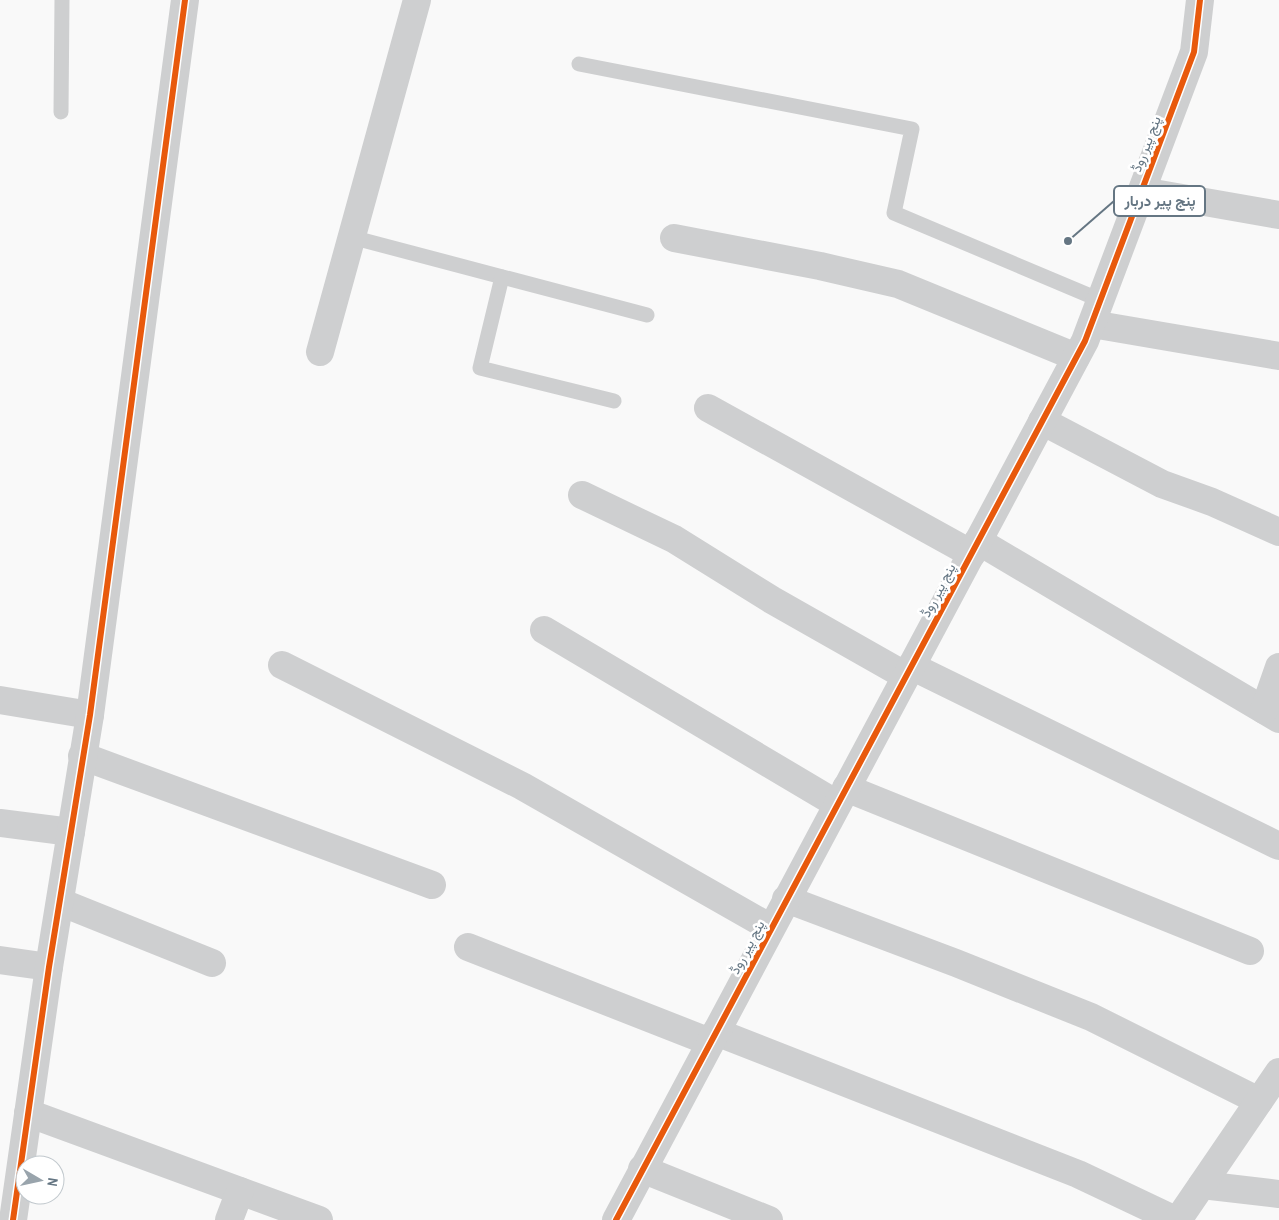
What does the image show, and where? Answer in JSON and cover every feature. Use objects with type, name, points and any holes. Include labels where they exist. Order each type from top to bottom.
[{"type":"street","points":[[13,1220],[82,756],[90,715],[186,0]]},
{"type":"street","points":[[320,352],[418,0]]},
{"type":"street","name":"پنج پیر روڈ","points":[[616,1220],[1076,358],[1096,312],[1194,52],[1200,0]]},
{"type":"street","points":[[1142,191],[1279,215]]},
{"type":"street","points":[[674,238],[820,266],[898,284],[1076,358]]},
{"type":"street","points":[[1096,312],[1279,356]]},
{"type":"street","points":[[708,408],[975,547],[1271,714],[1279,667]]},
{"type":"street","points":[[1042,421],[1162,484],[1212,502],[1279,532]]},
{"type":"street","points":[[582,495],[674,539],[772,600],[908,671],[1279,846]]},
{"type":"street","points":[[544,630],[842,796],[1250,951]]},
{"type":"street","points":[[282,665],[522,786],[771,928]]},
{"type":"street","points":[[0,700],[90,715]]},
{"type":"street","points":[[82,756],[432,885]]},
{"type":"street","points":[[0,823],[71,832]]},
{"type":"street","points":[[786,899],[956,963],[1091,1017],[1259,1101]]},
{"type":"street","points":[[60,902],[212,963]]},
{"type":"street","points":[[468,948],[713,1037],[1078,1174],[1177,1220],[1279,1072]]},
{"type":"street","points":[[0,960],[50,967]]},
{"type":"street","points":[[28,1113],[319,1220]]},
{"type":"street","points":[[642,1169],[769,1220]]},
{"type":"street","points":[[1202,1184],[1279,1194]]},
{"type":"street","points":[[228,1220],[240,1191]]},
{"type":"lane","points":[[61,112],[62,0]]},
{"type":"lane","points":[[579,64],[912,129],[894,213],[1096,312]]},
{"type":"lane","points":[[351,237],[647,314]]},
{"type":"lane","points":[[502,276],[480,368],[614,401]]},
{"type":"cycle path","points":[[13,1220],[49,967],[90,715],[185,0]]},
{"type":"cycle path","points":[[616,1220],[1085,341],[1194,52],[1200,0]]},
{"type":"place","name":"پنج پیر دربار","points":[[1068,241]]}]
